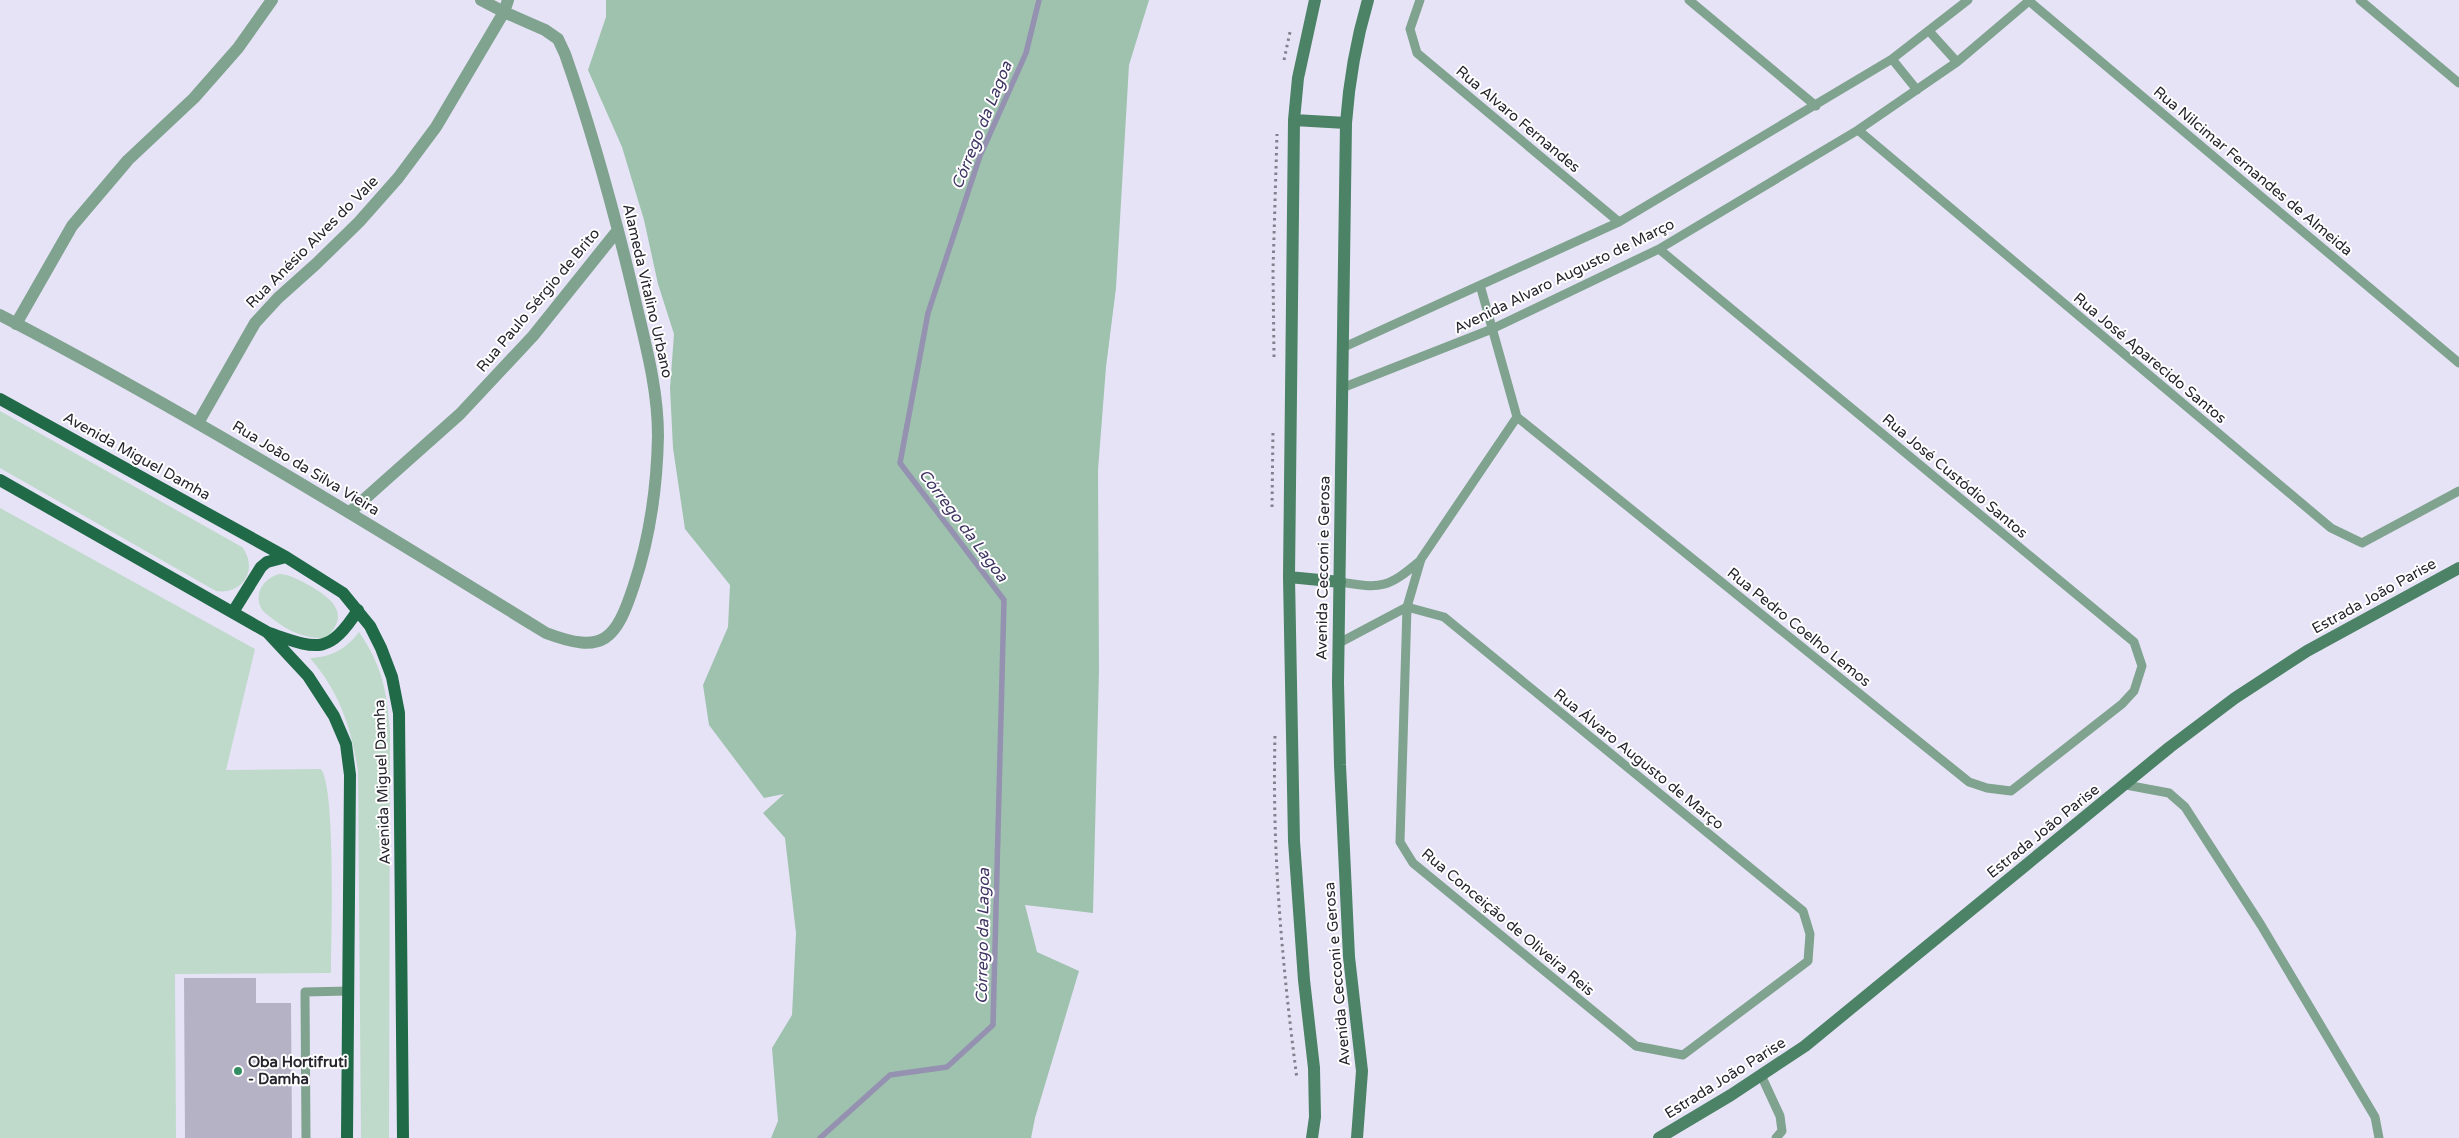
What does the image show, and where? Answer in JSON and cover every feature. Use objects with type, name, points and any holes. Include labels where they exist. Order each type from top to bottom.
[{"type":"main road","name":"Avenida Miguel Damha","points":[[0,399],[286,557],[343,593],[358,610],[382,648],[392,677],[399,713],[403,1138]]},
{"type":"main road","points":[[0,480],[267,632],[300,644],[331,643],[346,629],[358,610]]},
{"type":"main road","points":[[233,612],[261,567],[268,562],[286,557]]},
{"type":"main road","points":[[267,632],[308,676],[334,716],[346,744],[350,775],[347,1138]]},
{"type":"street","points":[[16,324],[72,226],[128,160],[200,90],[238,48],[272,0]]},
{"type":"street","name":"Alameda Vitalino Urbano","points":[[481,0],[506,6],[558,39],[573,77],[618,230],[654,377],[658,435],[653,504],[642,563],[628,606],[615,631],[594,644]]},
{"type":"street","name":"Avenida Cecconi e Gerosa","points":[[1312,1138],[1315,1117],[1314,1068],[1304,980],[1294,841],[1289,577],[1294,120],[1298,78],[1315,0]]},
{"type":"street","name":"Avenida Cecconi e Gerosa","points":[[1357,1138],[1362,1071],[1349,957],[1340,765],[1339,643],[1346,123],[1349,80],[1359,30],[1368,0]]},
{"type":"street","name":"Rua Anésio Alves do Vale","points":[[198,423],[255,323],[278,298],[359,222],[398,178],[420,149],[436,127],[506,6]]},
{"type":"street","points":[[1294,120],[1346,123]]},
{"type":"street","name":"Rua Paulo Sérgio de Brito","points":[[350,512],[460,414],[533,336],[618,230]]},
{"type":"street","name":"Rua João da Silva Vieira","points":[[0,315],[198,423],[350,512],[546,633],[570,642],[594,644]]},
{"type":"street","name":"Estrada João Parise","points":[[1659,1138],[1805,1046],[2170,748],[2243,693],[2307,651],[2459,568]]},
{"type":"street","points":[[1289,577],[1340,582]]},
{"type":"lane","name":"Rua Alvaro Fernandes","points":[[1420,0],[1410,29],[1417,53],[1619,222]]},
{"type":"lane","points":[[1689,0],[1816,106]]},
{"type":"lane","name":"Avenida Alvaro Augusto de Março","points":[[1342,348],[1619,222],[1892,59],[1968,0]]},
{"type":"lane","name":"Avenida Alvaro Augusto de Março","points":[[1342,388],[1492,329],[1659,249],[1858,130],[1957,62],[2030,0]]},
{"type":"lane","name":"Rua Nilcimar Fernandes de Almeida","points":[[2030,0],[2459,363]]},
{"type":"lane","points":[[2360,0],[2459,83]]},
{"type":"lane","points":[[1929,31],[1957,62]]},
{"type":"lane","points":[[1892,59],[1917,90]]},
{"type":"lane","name":"Rua José Aparecido Santos","points":[[1858,130],[2331,528],[2362,542],[2459,491]]},
{"type":"lane","name":"Rua José Custódio Santos","points":[[1659,249],[2134,642],[2142,666],[2134,691],[2122,704],[2073,741]]},
{"type":"lane","points":[[1480,285],[1517,417]]},
{"type":"lane","name":"Rua Pedro Coelho Lemos","points":[[1517,417],[1969,782],[2011,791],[2073,741]]},
{"type":"lane","name":"Rua Conceição de Oliveira Reis","points":[[1340,582],[1368,586],[1386,585],[1398,580],[1421,559],[1517,417]]},
{"type":"lane","name":"Rua Conceição de Oliveira Reis","points":[[1421,559],[1407,608],[1400,842],[1413,863],[1636,1046],[1683,1056],[1743,1010]]},
{"type":"lane","points":[[1339,643],[1407,608]]},
{"type":"lane","name":"Rua Álvaro Augusto de Março","points":[[1407,608],[1444,617],[1804,911],[1810,934],[1808,961],[1743,1010]]},
{"type":"lane","points":[[2126,785],[2169,793],[2185,808],[2262,925],[2376,1117],[2379,1138]]},
{"type":"lane","points":[[306,1138],[305,992],[348,991]]},
{"type":"lane","points":[[1761,1074],[1780,1116],[1782,1131],[1776,1138]]},
{"type":"green space","points":[[606,0],[1149,0],[1129,65],[1116,288],[1106,367],[1098,470],[1099,670],[1093,913],[1025,905],[1037,952],[1079,971],[1035,1118],[1031,1138],[771,1138],[778,1121],[772,1048],[792,1015],[796,933],[785,838],[763,813],[784,794],[764,798],[709,725],[703,685],[728,627],[730,585],[685,529],[673,448],[670,388],[674,334],[658,284],[644,220],[622,147],[588,70],[606,17]]},
{"type":"green space","points":[[0,411],[242,547],[247,555],[249,564],[246,579],[234,589],[216,591],[0,468]]},
{"type":"green space","points":[[0,508],[255,649],[226,770],[321,769],[326,782],[331,833],[331,973],[175,974],[176,1138],[0,1138]]},
{"type":"green space","points":[[279,574],[292,577],[304,583],[327,597],[332,603],[338,615],[337,622],[326,638],[308,637],[292,631],[263,611],[259,599],[261,588],[268,579]]},
{"type":"green space","points":[[359,632],[373,657],[382,679],[390,731],[389,1138],[361,1138],[358,771],[352,740],[343,711],[329,684],[310,658],[325,656],[338,651]]},
{"type":"building","name":"Oba Hortifruti - Damha","points":[[184,978],[256,978],[256,1003],[291,1003],[292,1138],[185,1138]]},
{"type":"waterway","name":"Córrego da Lagoa","points":[[820,1138],[890,1075],[947,1067],[993,1025],[1004,600],[900,463],[928,313],[980,156],[1026,53],[1039,0]]},
{"type":"place","name":"Oba Hortifruti - Damha","points":[[238,1071]]}]
